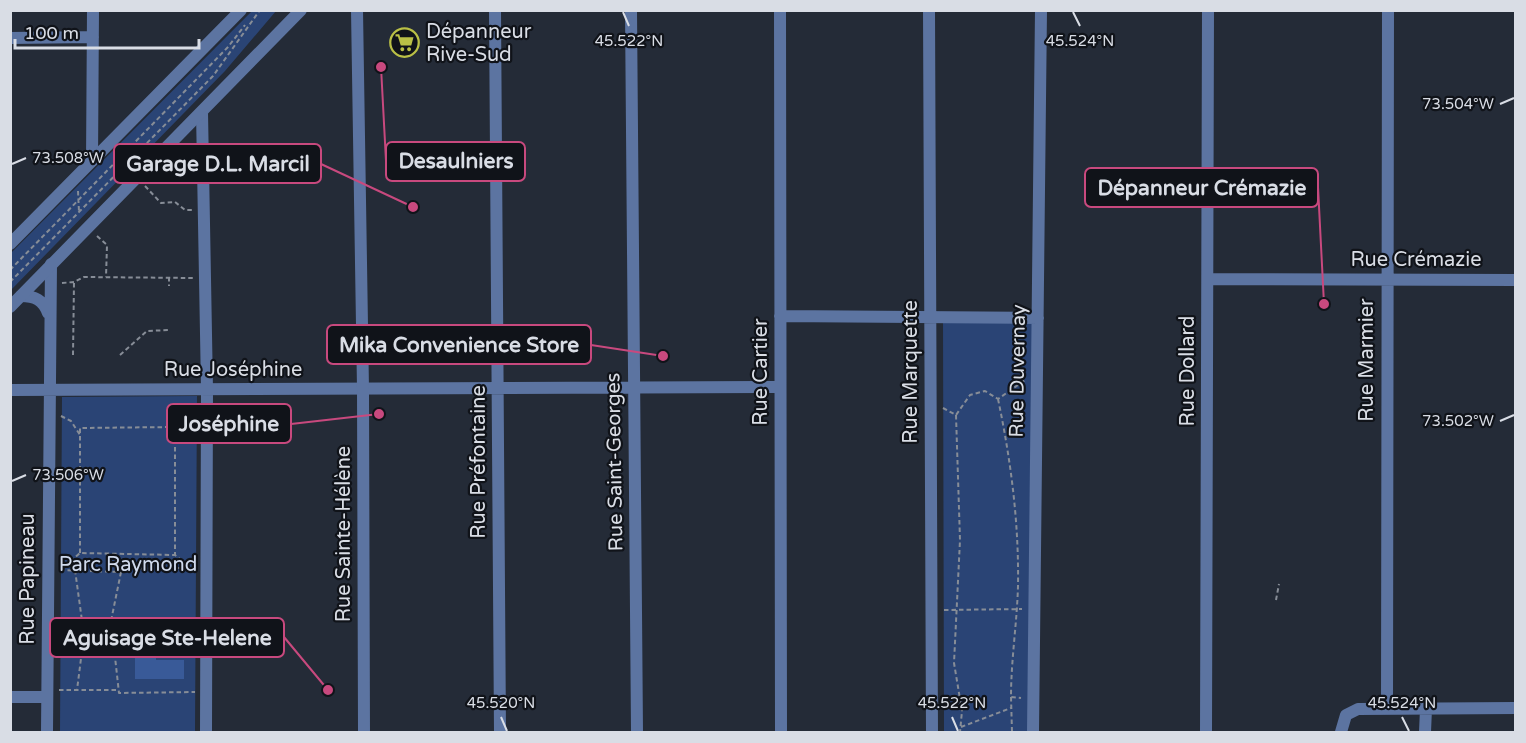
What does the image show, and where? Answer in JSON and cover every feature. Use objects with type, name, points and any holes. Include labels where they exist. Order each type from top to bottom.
[{"type":"street","points":[[92,161],[93,10]]},
{"type":"street","points":[[10,244],[241,10]]},
{"type":"street","points":[[10,307],[301,10]]},
{"type":"street","name":"Rue Sainte-Hélène","points":[[357,10],[363,389],[364,732]]},
{"type":"street","name":"Rue Préfontaine","points":[[495,10],[501,732]]},
{"type":"street","name":"Rue Saint-Georges","points":[[631,10],[637,732]]},
{"type":"street","name":"Rue Cartier","points":[[780,10],[781,732]]},
{"type":"street","name":"Rue Marquette","points":[[929,10],[932,732]]},
{"type":"street","name":"Rue Duvernay","points":[[1033,732],[1041,10]]},
{"type":"street","name":"Rue Dollard","points":[[1206,732],[1208,10]]},
{"type":"street","name":"Rue Marmier","points":[[1387,709],[1388,10]]},
{"type":"street","points":[[10,38],[93,37]]},
{"type":"street","points":[[202,112],[207,389],[206,732]]},
{"type":"street","name":"Rue Papineau","points":[[47,732],[54,570],[48,409],[51,264]]},
{"type":"street","name":"Rue Crémazie","points":[[1208,279],[1515,280]]},
{"type":"street","points":[[21,296],[32,296],[42,302],[49,317]]},
{"type":"street","points":[[780,316],[1038,318]]},
{"type":"street","name":"Rue Joséphine","points":[[10,390],[780,387]]},
{"type":"street","points":[[10,697],[47,693]]},
{"type":"street","points":[[1341,732],[1346,715],[1358,709],[1515,708]]},
{"type":"street","points":[[1425,732],[1426,709]]},
{"type":"path","points":[[10,270],[228,47],[258,10]]},
{"type":"path","points":[[10,282],[213,76],[258,10]]},
{"type":"path","points":[[78,176],[79,213],[84,231],[107,245],[106,277]]},
{"type":"path","points":[[136,177],[161,203],[175,202],[185,210],[204,211]]},
{"type":"path","points":[[51,283],[74,282],[84,277],[205,278]]},
{"type":"path","points":[[169,278],[169,285]]},
{"type":"path","points":[[73,355],[74,282]]},
{"type":"path","points":[[120,355],[147,331],[170,330]]},
{"type":"path","points":[[998,399],[1037,371]]},
{"type":"path","points":[[960,732],[962,711],[954,663],[960,540],[956,415],[970,395],[985,392],[998,399],[1011,459],[1017,540],[1011,697],[1012,732]]},
{"type":"path","points":[[930,400],[956,415]]},
{"type":"path","points":[[48,409],[71,421],[80,436]]},
{"type":"path","points":[[80,553],[80,428],[175,427],[186,418],[207,412]]},
{"type":"path","points":[[175,427],[175,555]]},
{"type":"path","points":[[54,570],[80,553],[175,555],[185,563],[184,568],[122,569],[111,621],[119,693],[206,690]]},
{"type":"path","points":[[54,570],[121,572]]},
{"type":"path","points":[[75,570],[84,635],[77,690]]},
{"type":"path","points":[[1276,600],[1280,584]]},
{"type":"path","points":[[932,611],[1034,609]]},
{"type":"path","points":[[47,693],[119,690]]},
{"type":"path","points":[[1011,697],[1033,698]]},
{"type":"path","points":[[961,728],[1011,708]]},
{"type":"green space","points":[[252,11],[276,11],[225,71],[11,290],[11,253]]},
{"type":"green space","points":[[943,318],[1034,321],[1028,732],[944,732]]},
{"type":"green space","name":"Parc Raymond","points":[[197,396],[195,732],[60,732],[62,397]]},
{"type":"shaded area","points":[[156,636],[156,660],[184,660],[184,679],[135,679],[135,637]]},
{"type":"place","name":"Dépanneur Rive-Sud","points":[[405,43]]},
{"type":"place","name":"Desaulniers","points":[[381,67]]},
{"type":"place","name":"Garage D.L. Marcil","points":[[413,207]]},
{"type":"place","name":"Dépanneur Crémazie","points":[[1324,304]]},
{"type":"place","name":"Mika Convenience Store","points":[[663,356]]},
{"type":"place","name":"Joséphine","points":[[379,414]]},
{"type":"place","name":"Aguisage Ste-Helene","points":[[328,690]]}]
